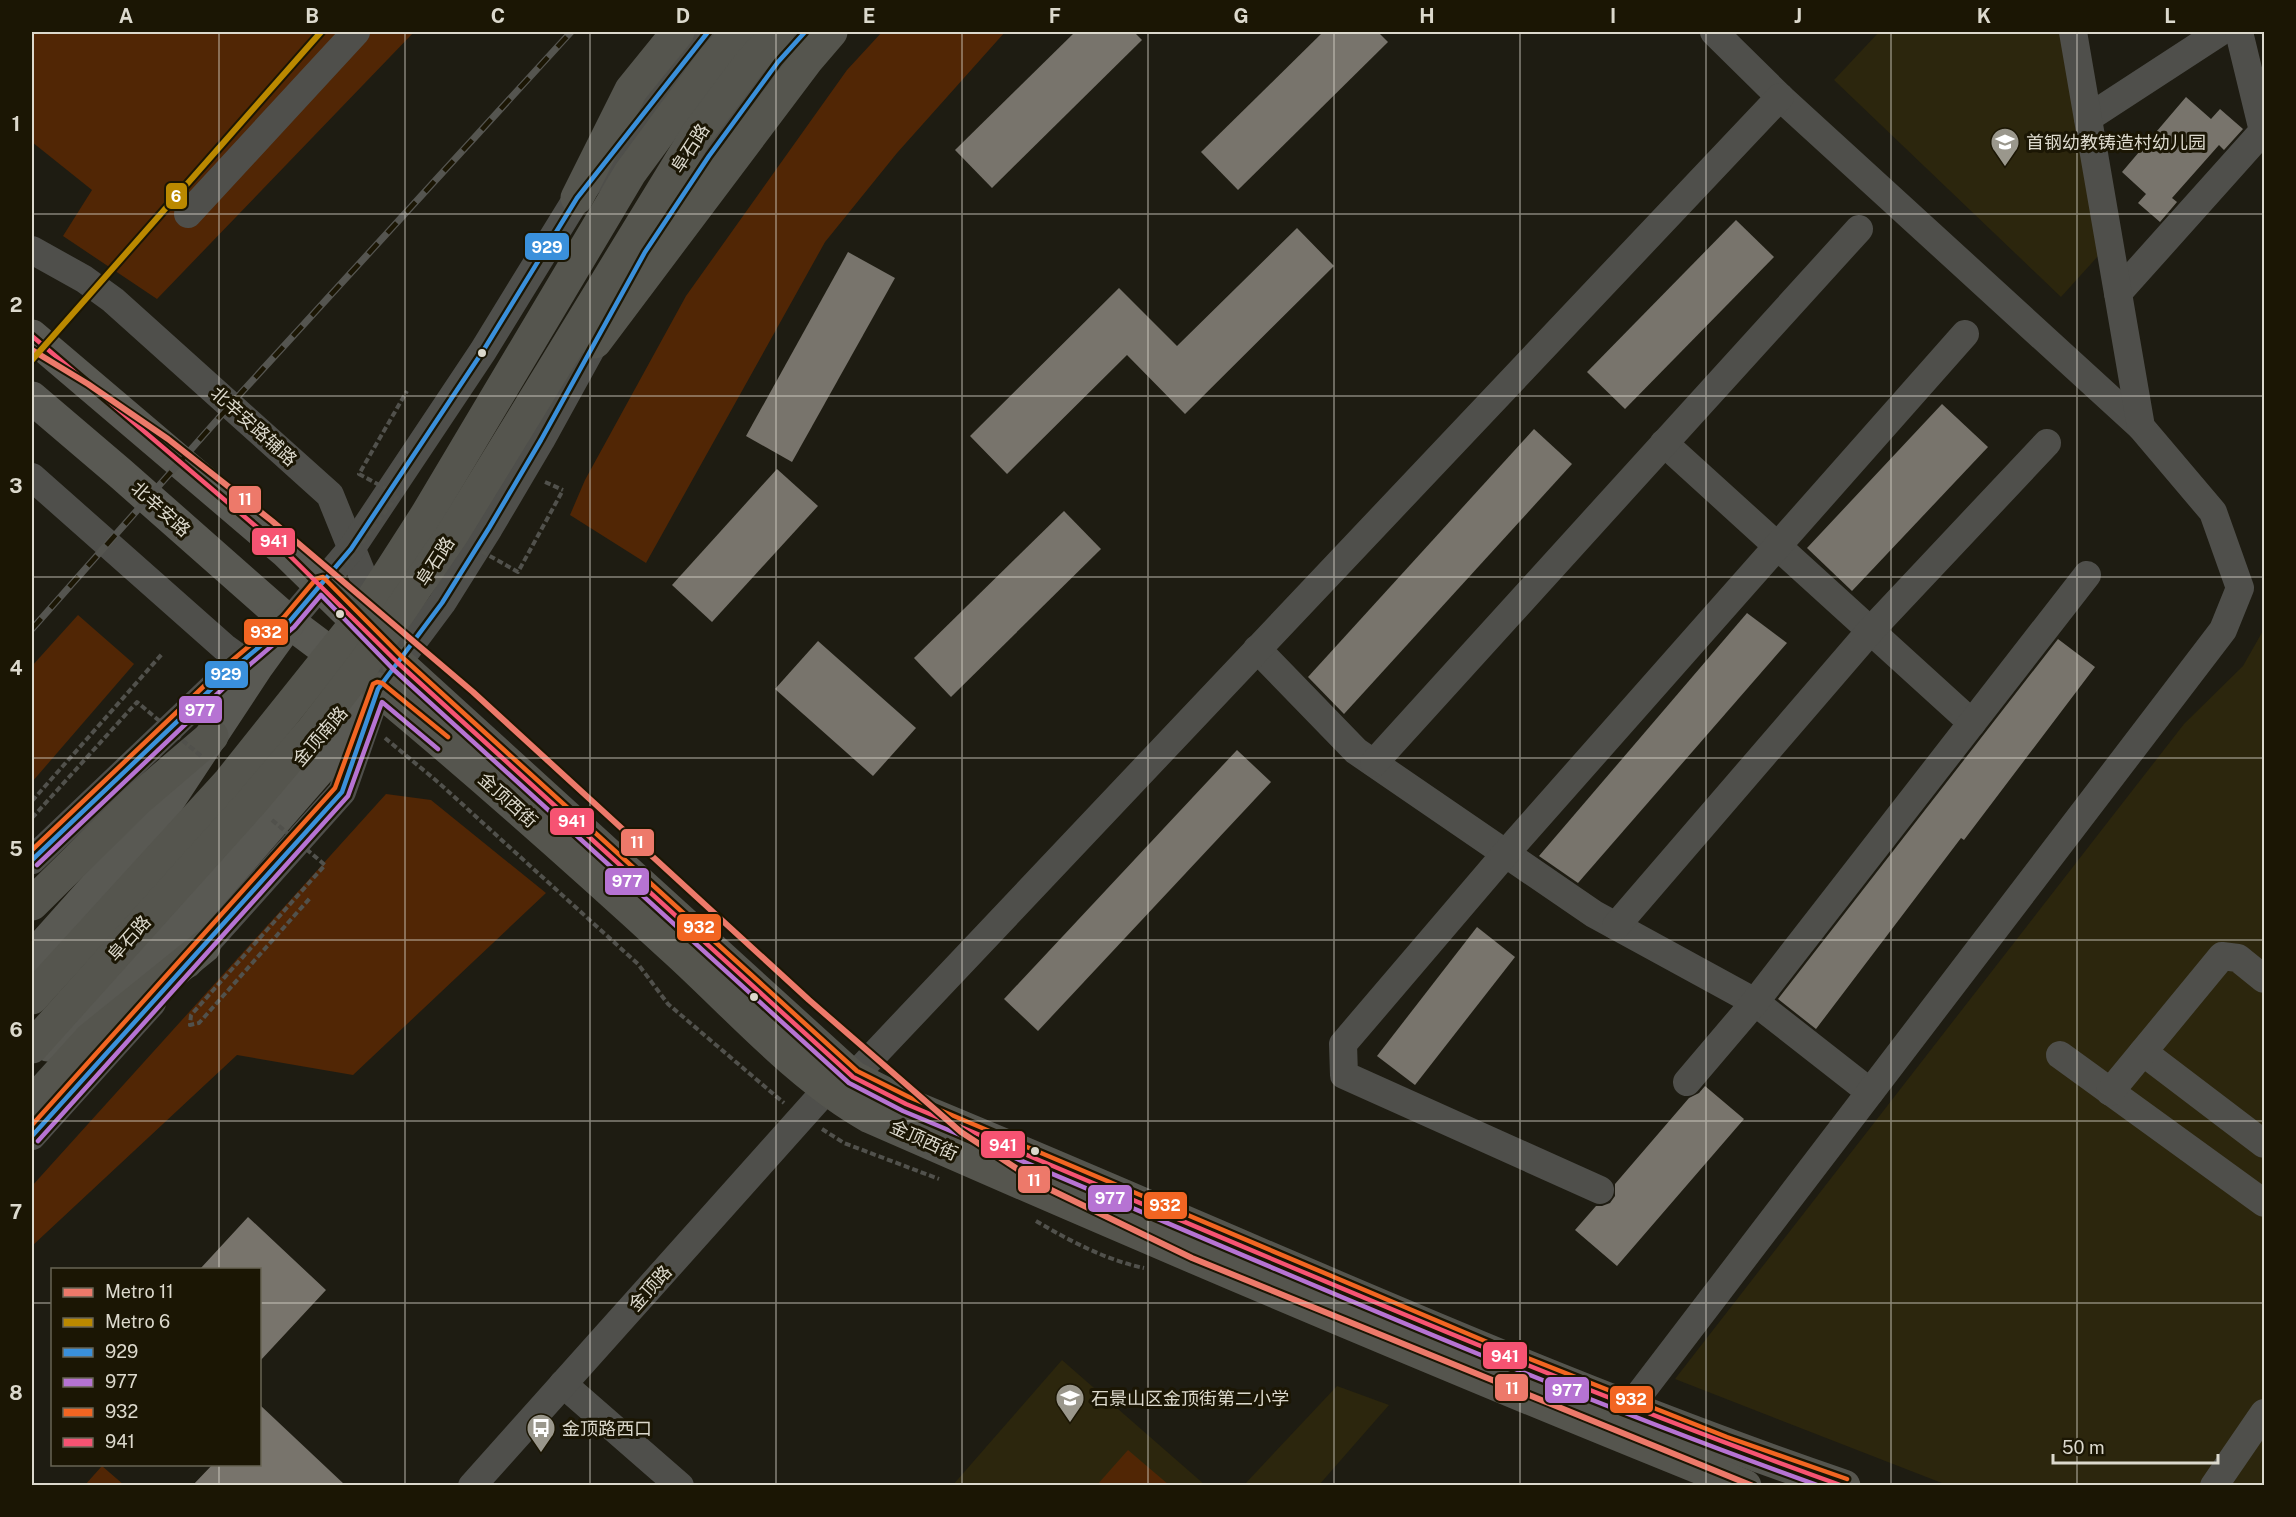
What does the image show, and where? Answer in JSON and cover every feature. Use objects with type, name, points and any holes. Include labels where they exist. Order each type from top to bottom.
[{"type":"highway","points":[[577,198],[630,90],[678,32]]},
{"type":"highway","name":"阜石路","points":[[32,998],[229,783],[361,617],[427,514],[630,172],[713,60],[738,32]]},
{"type":"highway","name":"阜石路","points":[[32,1047],[251,803],[311,732],[363,665],[453,533],[697,134],[750,63],[778,32]]},
{"type":"highway","points":[[595,342],[807,60],[831,32]]},
{"type":"highway","name":"金顶西街","points":[[398,663],[464,720],[840,1083],[845,1103],[870,1117],[1098,1217],[1701,1477],[1745,1485]]},
{"type":"highway","name":"金顶西街","points":[[378,689],[466,762],[674,948],[840,1083],[906,1104],[1466,1341],[1775,1462],[1844,1485]]},
{"type":"highway","points":[[32,904],[136,801],[207,746]]},
{"type":"highway","points":[[32,1103],[90,1039],[189,941]]},
{"type":"highway","points":[[32,1109],[70,1092]]},
{"type":"main road","points":[[32,336],[224,498],[337,568],[398,663]]},
{"type":"main road","name":"北辛安路","points":[[32,398],[289,622],[378,689]]},
{"type":"main road","points":[[32,958],[157,818],[207,746],[250,663],[289,622]]},
{"type":"main road","points":[[32,1059],[189,941],[378,689]]},
{"type":"main road","name":"金顶南路","points":[[32,1059],[302,757],[345,704],[378,689]]},
{"type":"street","points":[[188,214],[356,32]]},
{"type":"street","points":[[289,622],[337,568],[483,351],[577,198],[708,32]]},
{"type":"street","points":[[378,689],[442,603],[489,528],[541,440],[645,252],[709,156],[778,62],[805,32]]},
{"type":"street","points":[[1631,1407],[2223,630],[2240,588],[2213,512],[2141,427],[1780,97],[1714,32]]},
{"type":"street","points":[[2073,32],[2141,427]]},
{"type":"street","points":[[2088,118],[2220,32]]},
{"type":"street","points":[[2118,292],[2263,130],[2238,32]]},
{"type":"street","name":"金顶路","points":[[472,1485],[840,1083],[1257,649],[1780,97]]},
{"type":"street","points":[[1374,763],[1858,229]]},
{"type":"street","name":"北辛安路辅路","points":[[32,250],[84,279],[113,300],[330,495],[337,568],[398,663]]},
{"type":"street","points":[[1600,1190],[1344,1075],[1343,1044],[1506,853],[1965,334]]},
{"type":"street","points":[[1664,443],[1972,723]]},
{"type":"street","points":[[1616,926],[1871,630],[2047,443]]},
{"type":"street","points":[[32,477],[250,663],[32,860]]},
{"type":"street","points":[[1687,1082],[1755,1002],[2087,574]]},
{"type":"street","points":[[1257,649],[1356,751],[1594,914],[1755,1002],[1870,1092]]},
{"type":"street","points":[[32,1136],[70,1092],[189,941]]},
{"type":"street","points":[[2110,1092],[2222,956],[2238,958],[2265,978]]},
{"type":"street","points":[[2143,1052],[2265,1144]]},
{"type":"street","points":[[2060,1055],[2265,1203]]},
{"type":"street","points":[[563,1384],[680,1485]]},
{"type":"street","points":[[2214,1485],[2265,1413]]},
{"type":"path","points":[[337,568],[398,495],[359,474],[407,391]]},
{"type":"path","points":[[468,544],[518,572],[563,490]]},
{"type":"path","points":[[32,801],[162,654]]},
{"type":"path","points":[[32,818],[137,702],[207,746]]},
{"type":"path","points":[[268,816],[325,865],[191,1015],[190,1025],[200,1023],[310,898]]},
{"type":"shaded area","points":[[32,32],[414,32],[157,299],[63,236],[92,190],[32,142]]},
{"type":"shaded area","points":[[882,32],[1005,32],[897,153],[825,242],[646,563],[570,515],[585,480],[686,296],[847,70]]},
{"type":"shaded area","name":"首钢幼教铸造村幼儿园","points":[[1879,32],[2060,32],[2099,255],[2061,297],[1834,80]]},
{"type":"shaded area","points":[[78,615],[134,664],[32,782],[32,666]]},
{"type":"shaded area","points":[[2264,629],[2264,1485],[1947,1485],[1675,1379],[2184,724],[2243,666]]},
{"type":"shaded area","points":[[386,794],[431,800],[546,893],[353,1075],[237,1055],[32,1246],[32,1186]]},
{"type":"shaded area","name":"石景山区金顶街第二小学","points":[[1062,1360],[1205,1485],[952,1486]]},
{"type":"shaded area","name":"石景山区金顶街第二小学","points":[[1337,1386],[1389,1405],[1319,1485],[1244,1485]]},
{"type":"shaded area","points":[[1128,1450],[1169,1485],[1097,1485]]},
{"type":"shaded area","points":[[102,1466],[124,1485],[85,1485]]},
{"type":"building","points":[[1075,32],[1134,32],[1142,40],[992,188],[955,150]]},
{"type":"building","points":[[1323,32],[1378,32],[1388,42],[1238,190],[1201,152]]},
{"type":"building","points":[[2186,97],[2211,119],[2220,109],[2243,129],[2224,150],[2219,145],[2172,198],[2177,202],[2160,222],[2138,203],[2146,194],[2122,172]]},
{"type":"building","points":[[1736,220],[1774,257],[1625,409],[1587,372]]},
{"type":"building","points":[[1297,228],[1334,266],[1185,414],[1127,355],[1007,474],[970,436],[1119,288],[1177,346]]},
{"type":"building","points":[[848,252],[895,278],[792,462],[746,436]]},
{"type":"building","points":[[1942,404],[1988,447],[1852,591],[1807,548]]},
{"type":"building","points":[[1534,429],[1572,464],[1344,714],[1308,677]]},
{"type":"building","points":[[777,469],[818,506],[712,622],[672,585]]},
{"type":"building","points":[[1064,511],[1101,549],[951,697],[914,658]]},
{"type":"building","points":[[1747,613],[1787,643],[1578,883],[1539,856]]},
{"type":"building","points":[[2058,639],[2095,667],[1964,840],[1961,838],[1816,1029],[1778,999]]},
{"type":"building","points":[[818,641],[916,728],[873,776],[775,689]]},
{"type":"building","points":[[1237,750],[1271,782],[1038,1031],[1004,999]]},
{"type":"building","points":[[1477,927],[1515,957],[1415,1085],[1377,1056]]},
{"type":"building","points":[[1705,1086],[1744,1119],[1617,1266],[1575,1230],[1596,1206],[1610,1203],[1615,1196],[1615,1184],[1689,1098],[1699,1093]]},
{"type":"building","points":[[248,1217],[326,1290],[261,1360],[261,1268],[201,1268]]},
{"type":"building","points":[[261,1406],[345,1485],[193,1485],[211,1466],[261,1466]]},
{"type":"railway","points":[[32,629],[241,393],[571,32]]},
{"type":"metro line","name":"6","points":[[32,360],[321,32]]},
{"type":"metro line","name":"11","points":[[32,350],[88,384],[168,439],[272,521],[473,692],[809,1000],[961,1132],[1045,1187],[1192,1258],[1753,1486]]},
{"type":"transit line","name":"929","points":[[32,860],[228,673],[289,622],[351,549],[483,351],[577,198],[708,32]]},
{"type":"transit line","name":"929","points":[[32,1136],[342,792],[378,689],[442,603],[489,528],[541,440],[645,252],[709,156],[778,62],[805,32]]},
{"type":"transit line","name":"941","points":[[32,336],[286,552],[398,663],[853,1077],[906,1104],[1489,1349],[1724,1442],[1843,1486]]},
{"type":"transit line","name":"932","points":[[32,850],[223,668],[284,617],[316,579],[323,577],[403,658],[857,1071],[909,1097],[1492,1344],[1727,1437],[1847,1479]]},
{"type":"transit line","name":"977","points":[[37,865],[233,679],[294,627],[321,595],[393,669],[849,1083],[903,1111],[1474,1352],[1820,1486]]},
{"type":"transit line","name":"932","points":[[32,1125],[335,788],[373,684],[382,683],[448,737]]},
{"type":"transit line","name":"977","points":[[38,1141],[348,796],[382,702],[438,749]]},
{"type":"place","name":"首钢幼教铸造村幼儿园","points":[[2005,168]]},
{"type":"place","name":"石景山区金顶街第二小学","points":[[1070,1424]]},
{"type":"place","name":"金顶路西口","points":[[541,1454]]}]
